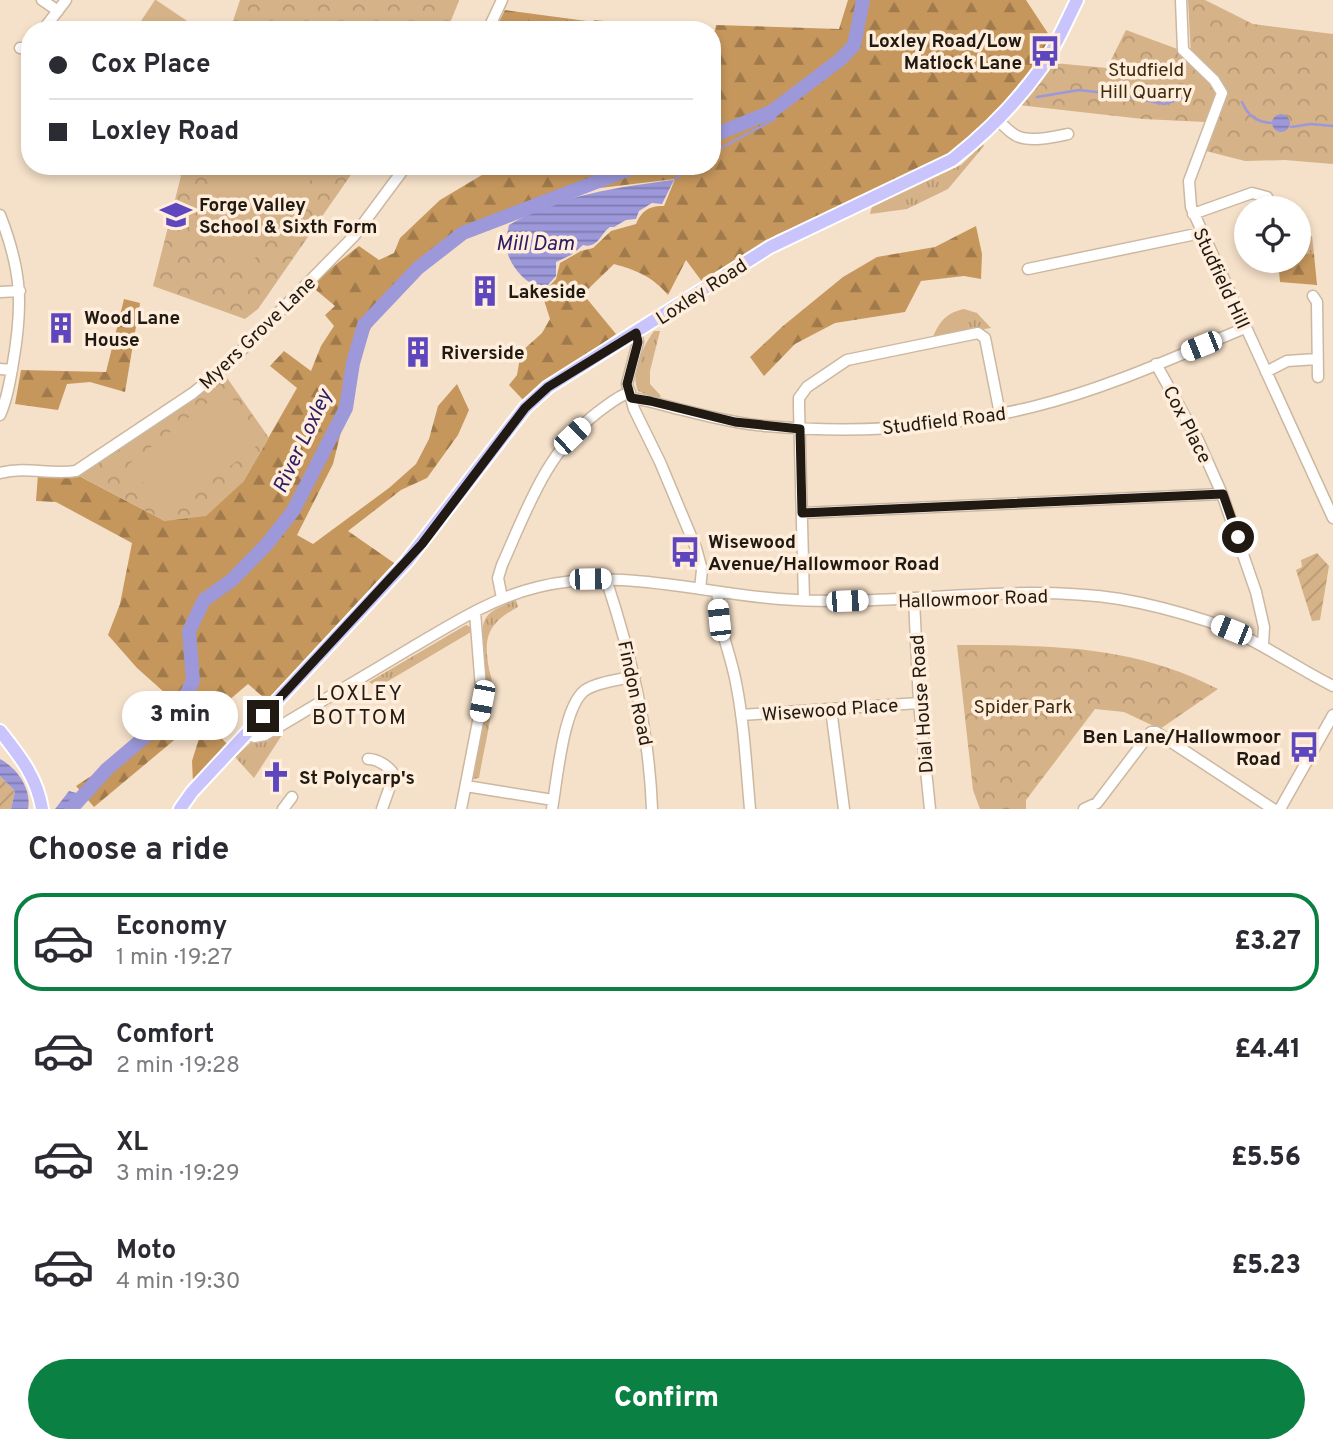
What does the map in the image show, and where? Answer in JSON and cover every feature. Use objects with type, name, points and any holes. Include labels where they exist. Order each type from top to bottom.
[{"type":"main road","name":"Loxley Road","points":[[180,809],[192,792],[422,544],[525,408],[548,387],[770,247],[952,160],[997,119],[1042,66],[1077,0]]},
{"type":"main road","points":[[0,731],[31,774],[43,809]]},
{"type":"street","points":[[42,0],[58,11]]},
{"type":"street","points":[[50,21],[66,0]]},
{"type":"street","points":[[492,21],[502,0]]},
{"type":"street","name":"Studfield Hill","points":[[1181,0],[1183,50],[1214,79],[1222,93],[1189,181],[1189,200],[1193,215],[1333,518]]},
{"type":"street","points":[[997,119],[1015,136],[1023,138],[1068,134]]},
{"type":"street","name":"Myers Grove Lane","points":[[0,474],[20,468],[56,473],[76,471],[193,393],[227,365],[354,236],[399,175]]},
{"type":"street","points":[[1241,196],[1252,193],[1263,196]]},
{"type":"street","points":[[1193,215],[1234,199]]},
{"type":"street","points":[[0,415],[12,370],[20,291],[18,275],[1,219]]},
{"type":"street","points":[[1028,269],[1201,233]]},
{"type":"street","points":[[0,292],[20,291]]},
{"type":"street","points":[[1313,296],[1317,302],[1318,377]]},
{"type":"street","name":"Studfield Road","points":[[630,395],[735,422],[800,429],[906,427],[1000,414],[1070,396],[1245,328]]},
{"type":"street","points":[[636,333],[638,342],[627,384],[696,548],[702,570],[700,589]]},
{"type":"street","points":[[804,600],[799,398],[802,392],[842,363],[854,358],[978,334],[985,338],[1000,414]]},
{"type":"street","points":[[1266,372],[1287,361],[1317,359]]},
{"type":"street","name":"Cox Place","points":[[1156,364],[1198,440],[1223,494],[1256,592],[1264,627],[1263,645]]},
{"type":"street","points":[[0,369],[12,370]]},
{"type":"street","points":[[502,598],[498,578],[502,565],[549,464],[588,420],[615,400],[630,395]]},
{"type":"street","points":[[802,513],[1223,494]]},
{"type":"street","name":"Hallowmoor Road","points":[[247,734],[254,737],[265,734],[502,598],[560,583],[606,579],[645,580],[718,592],[804,600],[914,600],[1013,594],[1117,599],[1211,622],[1263,645],[1333,686]]},
{"type":"street","name":"Findon Road","points":[[606,579],[635,676],[649,754],[652,809]]},
{"type":"street","points":[[718,592],[719,620],[735,676],[741,715],[750,809]]},
{"type":"street","name":"Dial House Road","points":[[914,600],[919,703],[930,809]]},
{"type":"street","points":[[461,809],[482,701],[475,612]]},
{"type":"street","points":[[466,786],[553,805],[567,723],[574,701],[587,689],[635,676]]},
{"type":"street","name":"Wisewood Place","points":[[741,715],[919,703]]},
{"type":"street","points":[[831,709],[844,809]]},
{"type":"street","points":[[1280,809],[1333,715]]},
{"type":"street","points":[[1084,809],[1097,803],[1151,732],[1156,732],[1273,809]]},
{"type":"street","points":[[368,759],[387,767],[394,775],[383,809]]},
{"type":"street","points":[[284,809],[292,797]]},
{"type":"green space","points":[[156,0],[187,21],[141,21]]},
{"type":"green space","points":[[240,0],[459,0],[451,21],[233,21]]},
{"type":"green space","points":[[848,0],[1026,0],[1051,38],[1039,59],[979,131],[950,155],[776,235],[703,283],[686,260],[668,295],[644,275],[614,264],[583,294],[616,334],[525,402],[509,385],[517,375],[521,352],[542,333],[550,319],[542,294],[556,279],[560,263],[581,251],[593,248],[611,231],[636,224],[647,210],[664,206],[675,179],[583,190],[516,215],[490,230],[467,233],[415,271],[392,293],[353,358],[347,386],[346,412],[333,464],[297,535],[313,544],[389,488],[416,464],[429,439],[438,406],[457,384],[469,410],[458,435],[427,478],[401,490],[348,531],[397,565],[269,702],[248,684],[221,707],[211,727],[229,746],[193,783],[192,761],[201,732],[191,726],[94,807],[76,786],[108,765],[174,701],[137,668],[108,635],[120,604],[132,543],[56,502],[36,501],[38,474],[60,478],[79,476],[165,521],[243,482],[297,388],[270,366],[284,351],[311,371],[321,346],[334,326],[325,315],[335,306],[310,285],[359,246],[379,260],[394,253],[400,238],[440,200],[482,175],[721,175],[721,25],[839,29]]},
{"type":"green space","name":"Studfield Hill Quarry","points":[[1188,0],[1205,0],[1253,24],[1333,34],[1333,164],[1285,160],[1245,161],[1206,151],[1226,90],[1223,83],[1191,55]]},
{"type":"green space","points":[[505,10],[587,21],[500,21]]},
{"type":"green space","name":"Studfield Hill Quarry","points":[[1126,30],[1180,50],[1212,81],[1217,91],[1206,122],[1143,119],[1018,105],[1054,63],[1107,68]]},
{"type":"green space","points":[[983,144],[948,189],[907,209],[870,214],[872,206],[961,165]]},
{"type":"green space","points":[[228,175],[314,175],[246,271],[189,230]]},
{"type":"green space","points":[[351,175],[258,309],[245,319],[153,286],[181,176]]},
{"type":"green space","points":[[976,226],[982,254],[981,279],[964,276],[921,281],[905,312],[835,323],[795,344],[764,376],[750,357],[843,277],[877,257],[935,247]]},
{"type":"green space","points":[[1311,236],[1312,236],[1314,254],[1311,254]]},
{"type":"green space","points":[[1311,254],[1314,254],[1317,285],[1280,282],[1279,273],[1311,273]]},
{"type":"green space","points":[[124,299],[140,303],[125,392],[90,382],[67,384],[58,410],[15,404],[21,370],[106,372]]},
{"type":"green space","points":[[964,309],[977,313],[991,328],[933,337],[944,318]]},
{"type":"green space","points":[[654,331],[660,331],[650,371],[650,384],[661,396],[658,399],[638,391],[636,384],[639,360]]},
{"type":"green space","points":[[225,375],[269,438],[243,482],[206,516],[165,521],[79,476],[178,410]]},
{"type":"green space","points":[[225,389],[264,440],[168,514],[129,464]]},
{"type":"green space","points":[[1317,553],[1329,566],[1320,620],[1312,621],[1296,570],[1302,567],[1301,560]]},
{"type":"green space","points":[[516,600],[518,607],[494,625],[488,640],[487,658],[493,701],[479,778],[473,779],[484,621],[498,608]]},
{"type":"green space","points":[[466,625],[471,627],[471,632],[378,687],[369,682]]},
{"type":"green space","name":"Spider Park","points":[[957,645],[1090,650],[1154,664],[1186,674],[1218,689],[1160,729],[1124,712],[1095,709],[1026,800],[1026,809],[980,809],[973,790]]},
{"type":"green space","points":[[282,735],[254,778],[235,757],[251,742]]},
{"type":"green space","points":[[0,776],[15,791],[11,809],[0,809]]},
{"type":"water","points":[[1281,114],[1287,117],[1290,123],[1287,129],[1281,132],[1275,129],[1272,123],[1275,117]]},
{"type":"water","name":"Mill Dam","points":[[674,180],[662,204],[652,203],[639,211],[636,219],[610,227],[592,245],[583,245],[556,262],[556,276],[546,287],[526,280],[511,261],[506,244],[509,225],[528,215],[568,199]]},
{"type":"water","points":[[0,759],[22,780],[28,794],[28,809],[11,809],[15,791],[0,776]]},
{"type":"water","points":[[69,791],[84,795],[82,803],[76,809],[55,809]]},
{"type":"waterway","name":"River Loxley","points":[[721,132],[771,112],[841,59],[854,45],[863,0]]},
{"type":"waterway","points":[[1037,97],[1079,90],[1164,104],[1188,97]]},
{"type":"waterway","points":[[1242,102],[1253,117],[1272,123]]},
{"type":"waterway","points":[[721,148],[775,119],[771,112]]},
{"type":"waterway","points":[[1291,127],[1311,124],[1333,126]]},
{"type":"waterway","name":"River Loxley","points":[[71,809],[107,769],[160,724],[187,693],[193,681],[189,631],[204,600],[232,580],[267,544],[293,511],[346,408],[353,363],[364,325],[418,268],[463,233],[614,175]]},
{"type":"waterway","points":[[675,179],[680,175]]},
{"type":"waterway","name":"River Loxley","points":[[505,216],[508,221]]},
{"type":"place","name":"Loxley Road/Low Matlock Lane","points":[[1045,51]]},
{"type":"place","name":"Forge Valley School & Sixth Form","points":[[176,215]]},
{"type":"place","name":"Lakeside","points":[[485,291]]},
{"type":"place","name":"Wood Lane House","points":[[61,328]]},
{"type":"place","name":"Riverside","points":[[418,352]]},
{"type":"place","name":"Wisewood Avenue/Hallowmoor Road","points":[[685,552]]},
{"type":"place","name":"Ben Lane/Hallowmoor Road","points":[[1304,747]]},
{"type":"place","name":"St Polycarp's","points":[[276,777]]},
{"type":"district","name":"LOXLEY BOTTOM","points":[[360,705]]},
{"type":"route","points":[[263,716],[422,544],[525,408],[548,387],[636,333],[638,342],[627,384],[631,398],[735,422],[800,429],[802,513],[1223,494],[1238,537]]}]
